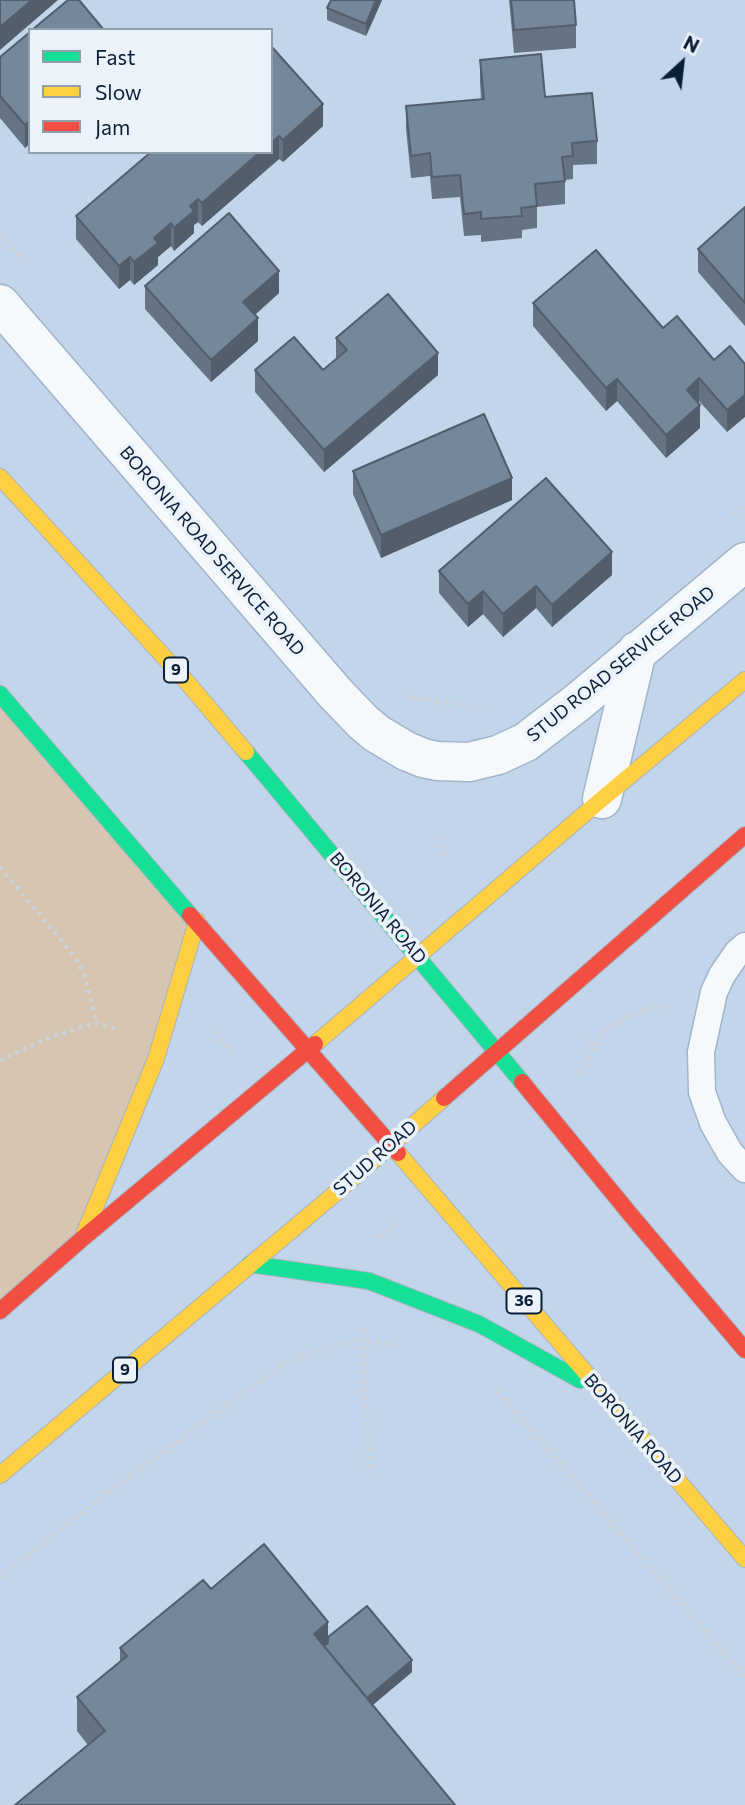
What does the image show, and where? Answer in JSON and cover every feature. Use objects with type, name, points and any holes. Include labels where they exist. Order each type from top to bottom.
[{"type":"main road","name":"BORONIA ROAD","points":[[0,477],[186,681],[419,956],[745,1350]]},
{"type":"main road","points":[[0,1311],[745,680]]},
{"type":"main road","name":"BORONIA ROAD","points":[[0,694],[433,1193],[745,1559]]},
{"type":"main road","name":"STUD ROAD","points":[[0,1475],[337,1192],[745,835]]},
{"type":"main road","points":[[83,1238],[156,1059],[197,921]]},
{"type":"main road","points":[[250,1264],[369,1281],[479,1324],[601,1391]]},
{"type":"street","name":"BORONIA ROAD SERVICE ROAD","points":[[0,304],[335,695],[363,722],[389,741],[423,758],[450,762]]},
{"type":"street","name":"STUD ROAD SERVICE ROAD","points":[[450,762],[482,759],[526,742],[578,702],[745,562]]},
{"type":"street","points":[[602,799],[637,651]]},
{"type":"lane","points":[[745,946],[737,953],[714,992],[701,1052],[702,1092],[713,1123],[730,1153],[745,1169]]},
{"type":"path","points":[[438,836],[447,858]]},
{"type":"path","points":[[0,867],[75,957],[84,975],[97,1023],[46,1039],[0,1059]]},
{"type":"path","points":[[580,1073],[586,1068],[594,1046],[607,1029],[626,1017],[657,1007],[675,1008]]},
{"type":"path","points":[[212,1028],[236,1059]]},
{"type":"path","points":[[582,1034],[594,1046]]},
{"type":"path","points":[[0,1577],[103,1496],[281,1366],[305,1355],[362,1339],[403,1347]]},
{"type":"path","points":[[362,1339],[370,1474]]},
{"type":"path","points":[[498,1391],[745,1677]]},
{"type":"shaded area","points":[[0,694],[197,921],[83,1238],[0,1311]]},
{"type":"building","points":[[0,0],[32,0],[0,27]]},
{"type":"building","points":[[68,0],[79,0],[102,28],[34,28]]},
{"type":"building","points":[[331,0],[376,0],[366,24],[327,8]]},
{"type":"building","points":[[511,0],[574,0],[576,25],[514,30]]},
{"type":"building","points":[[28,34],[28,123],[25,125],[0,96],[0,57]]},
{"type":"building","points":[[273,48],[323,104],[283,140],[279,136],[273,141]]},
{"type":"building","points":[[541,54],[545,97],[592,93],[597,141],[572,143],[573,156],[562,157],[565,181],[535,184],[537,206],[521,208],[522,216],[481,219],[481,212],[464,214],[460,175],[432,177],[430,153],[411,156],[406,106],[484,99],[480,60]]},
{"type":"building","points":[[149,154],[258,154],[202,203],[198,199],[190,206],[194,211],[174,228],[171,223],[154,238],[158,243],[134,262],[130,257],[119,266],[76,216]]},
{"type":"building","points":[[745,207],[745,303],[698,249]]},
{"type":"building","points":[[229,213],[279,271],[243,302],[258,318],[211,360],[145,286]]},
{"type":"building","points":[[596,250],[663,328],[677,316],[714,360],[730,346],[745,364],[745,395],[727,410],[699,378],[687,390],[700,405],[666,435],[617,379],[606,388],[533,303]]},
{"type":"building","points":[[388,294],[438,353],[324,450],[255,370],[294,337],[323,370],[347,350],[336,338]]},
{"type":"building","points":[[484,414],[512,478],[381,535],[353,471]]},
{"type":"building","points":[[546,478],[612,552],[552,605],[536,586],[503,614],[483,591],[468,604],[439,571]]},
{"type":"building","points":[[264,1544],[328,1622],[314,1634],[455,1805],[15,1805],[105,1731],[77,1697],[127,1656],[120,1648],[203,1580],[211,1589]]},
{"type":"building","points":[[367,1606],[412,1660],[367,1698],[324,1646],[328,1643],[328,1637]]},
{"type":"traffic: fast","points":[[0,694],[190,915]]},
{"type":"traffic: fast","points":[[246,752],[522,1082]]},
{"type":"traffic: fast","points":[[250,1264],[369,1281],[479,1324],[580,1380]]},
{"type":"traffic: slow","points":[[0,477],[186,681],[246,752]]},
{"type":"traffic: slow","points":[[315,1044],[745,680]]},
{"type":"traffic: slow","points":[[85,1232],[156,1059],[197,921]]},
{"type":"traffic: slow","points":[[0,1475],[337,1192],[444,1098]]},
{"type":"traffic: slow","points":[[398,1153],[745,1559]]},
{"type":"traffic: jam","points":[[444,1098],[745,835]]},
{"type":"traffic: jam","points":[[190,915],[398,1153]]},
{"type":"traffic: jam","points":[[0,1311],[315,1044]]},
{"type":"traffic: jam","points":[[522,1082],[745,1350]]}]
